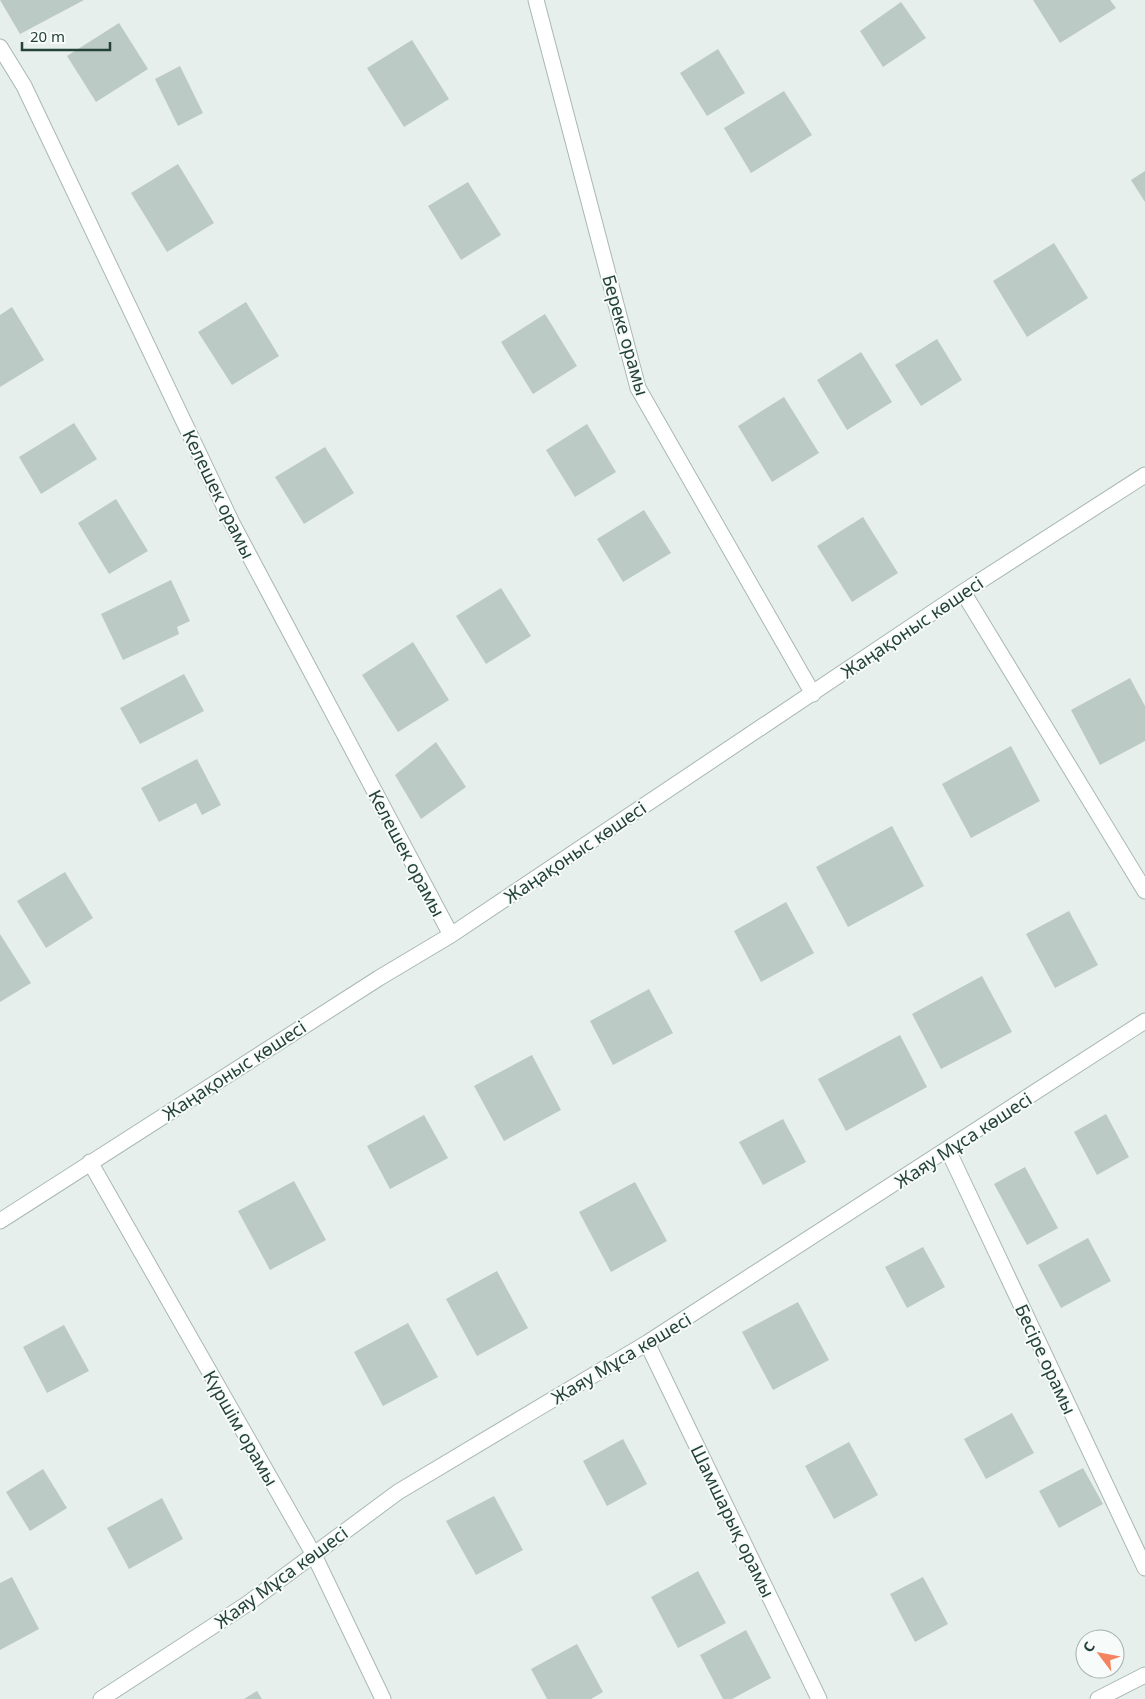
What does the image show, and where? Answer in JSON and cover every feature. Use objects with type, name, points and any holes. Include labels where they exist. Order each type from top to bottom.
[{"type":"street","name":"Береке орамы","points":[[536,0],[638,388],[812,694]]},
{"type":"street","name":"Келешек орамы","points":[[0,47],[24,86],[232,522],[451,935]]},
{"type":"street","name":"Жаңақоныс көшесі","points":[[0,1221],[379,978],[451,935],[963,592],[1145,475]]},
{"type":"street","points":[[963,592],[1145,891]]},
{"type":"street","name":"Жаяу Мұса көшесі","points":[[101,1699],[247,1604],[398,1492],[648,1343],[1145,1021]]},
{"type":"street","name":"Бесіре орамы","points":[[948,1150],[1145,1568]]},
{"type":"street","name":"Күршім орамы","points":[[90,1162],[314,1555],[383,1699]]},
{"type":"street","name":"Шамшарық орамы","points":[[648,1343],[819,1699]]},
{"type":"street","points":[[1098,1699],[1145,1675]]},
{"type":"building","points":[[0,0],[84,0],[20,34]]},
{"type":"building","points":[[1033,0],[1110,0],[1116,8],[1060,43]]},
{"type":"building","points":[[901,2],[926,38],[883,67],[860,31]]},
{"type":"building","points":[[119,23],[148,69],[96,102],[67,56]]},
{"type":"building","points":[[412,40],[449,99],[404,127],[367,68]]},
{"type":"building","points":[[718,49],[745,93],[707,116],[680,73]]},
{"type":"building","points":[[180,66],[203,113],[178,126],[155,79]]},
{"type":"building","points":[[784,91],[812,135],[751,173],[724,128]]},
{"type":"building","points":[[178,164],[214,223],[167,252],[131,193]]},
{"type":"building","points":[[1145,171],[1145,202],[1131,180]]},
{"type":"building","points":[[468,182],[501,235],[461,260],[428,206]]},
{"type":"building","points":[[1054,243],[1088,298],[1027,337],[993,281]]},
{"type":"building","points":[[246,302],[279,356],[232,385],[198,332]]},
{"type":"building","points":[[12,307],[44,360],[0,387],[0,315]]},
{"type":"building","points":[[545,314],[577,366],[533,394],[501,342]]},
{"type":"building","points":[[937,339],[962,380],[921,406],[895,365]]},
{"type":"building","points":[[861,352],[892,402],[847,430],[817,380]]},
{"type":"building","points":[[784,397],[819,453],[772,482],[738,426]]},
{"type":"building","points":[[74,423],[97,459],[41,494],[19,457]]},
{"type":"building","points":[[587,424],[616,472],[575,497],[546,450]]},
{"type":"building","points":[[325,447],[354,493],[304,524],[275,477]]},
{"type":"building","points":[[116,499],[148,551],[109,574],[78,523]]},
{"type":"building","points":[[644,510],[671,553],[623,582],[597,539]]},
{"type":"building","points":[[863,517],[898,573],[852,602],[817,546]]},
{"type":"building","points":[[171,580],[190,621],[177,627],[179,634],[123,660],[101,614]]},
{"type":"building","points":[[501,588],[531,636],[486,664],[456,616]]},
{"type":"building","points":[[413,642],[449,700],[398,732],[362,675]]},
{"type":"building","points":[[184,674],[204,711],[140,744],[120,708]]},
{"type":"building","points":[[1130,678],[1145,706],[1145,741],[1100,765],[1071,710]]},
{"type":"building","points":[[436,742],[466,787],[421,819],[395,775]]},
{"type":"building","points":[[1011,746],[1040,801],[971,838],[942,784]]},
{"type":"building","points":[[197,759],[221,805],[202,815],[196,803],[159,822],[141,788]]},
{"type":"building","points":[[892,826],[924,886],[848,927],[816,867]]},
{"type":"building","points":[[65,872],[93,918],[46,948],[17,901]]},
{"type":"building","points":[[786,902],[814,953],[761,982],[734,931]]},
{"type":"building","points":[[1069,911],[1098,965],[1055,988],[1026,934]]},
{"type":"building","points":[[0,934],[31,983],[0,1002]]},
{"type":"building","points":[[982,976],[1012,1032],[941,1069],[912,1014]]},
{"type":"building","points":[[649,989],[673,1033],[613,1065],[590,1021]]},
{"type":"building","points":[[900,1035],[927,1087],[846,1131],[818,1079]]},
{"type":"building","points":[[532,1055],[561,1110],[504,1141],[474,1086]]},
{"type":"building","points":[[1106,1114],[1129,1157],[1097,1175],[1074,1132]]},
{"type":"building","points":[[424,1115],[448,1158],[390,1189],[367,1146]]},
{"type":"building","points":[[783,1119],[806,1162],[763,1185],[739,1142]]},
{"type":"building","points":[[1025,1167],[1058,1228],[1027,1245],[994,1184]]},
{"type":"building","points":[[294,1181],[326,1240],[270,1270],[238,1211]]},
{"type":"building","points":[[635,1182],[667,1241],[611,1272],[579,1212]]},
{"type":"building","points":[[1088,1238],[1111,1281],[1061,1308],[1038,1265]]},
{"type":"building","points":[[923,1247],[945,1287],[907,1308],[885,1267]]},
{"type":"building","points":[[497,1271],[528,1328],[477,1356],[446,1299]]},
{"type":"building","points":[[798,1302],[829,1360],[773,1390],[742,1332]]},
{"type":"building","points":[[408,1323],[438,1377],[383,1406],[354,1352]]},
{"type":"building","points":[[64,1325],[89,1371],[47,1393],[23,1347]]},
{"type":"building","points":[[1012,1413],[1034,1453],[986,1479],[964,1439]]},
{"type":"building","points":[[623,1439],[647,1484],[607,1506],[583,1461]]},
{"type":"building","points":[[849,1442],[878,1495],[834,1519],[805,1466]]},
{"type":"building","points":[[1083,1468],[1103,1504],[1059,1528],[1039,1491]]},
{"type":"building","points":[[43,1469],[67,1508],[30,1531],[6,1492]]},
{"type":"building","points":[[494,1496],[523,1550],[476,1575],[446,1521]]},
{"type":"building","points":[[162,1498],[183,1539],[129,1569],[107,1528]]},
{"type":"building","points":[[698,1571],[726,1623],[678,1648],[651,1597]]},
{"type":"building","points":[[12,1577],[39,1629],[0,1650],[0,1583]]},
{"type":"building","points":[[923,1577],[948,1624],[915,1642],[890,1594]]},
{"type":"building","points":[[746,1630],[771,1678],[732,1699],[723,1699],[700,1655]]},
{"type":"building","points":[[577,1644],[603,1692],[591,1699],[547,1699],[531,1669]]},
{"type":"building","points":[[257,1691],[262,1699],[244,1699]]}]
